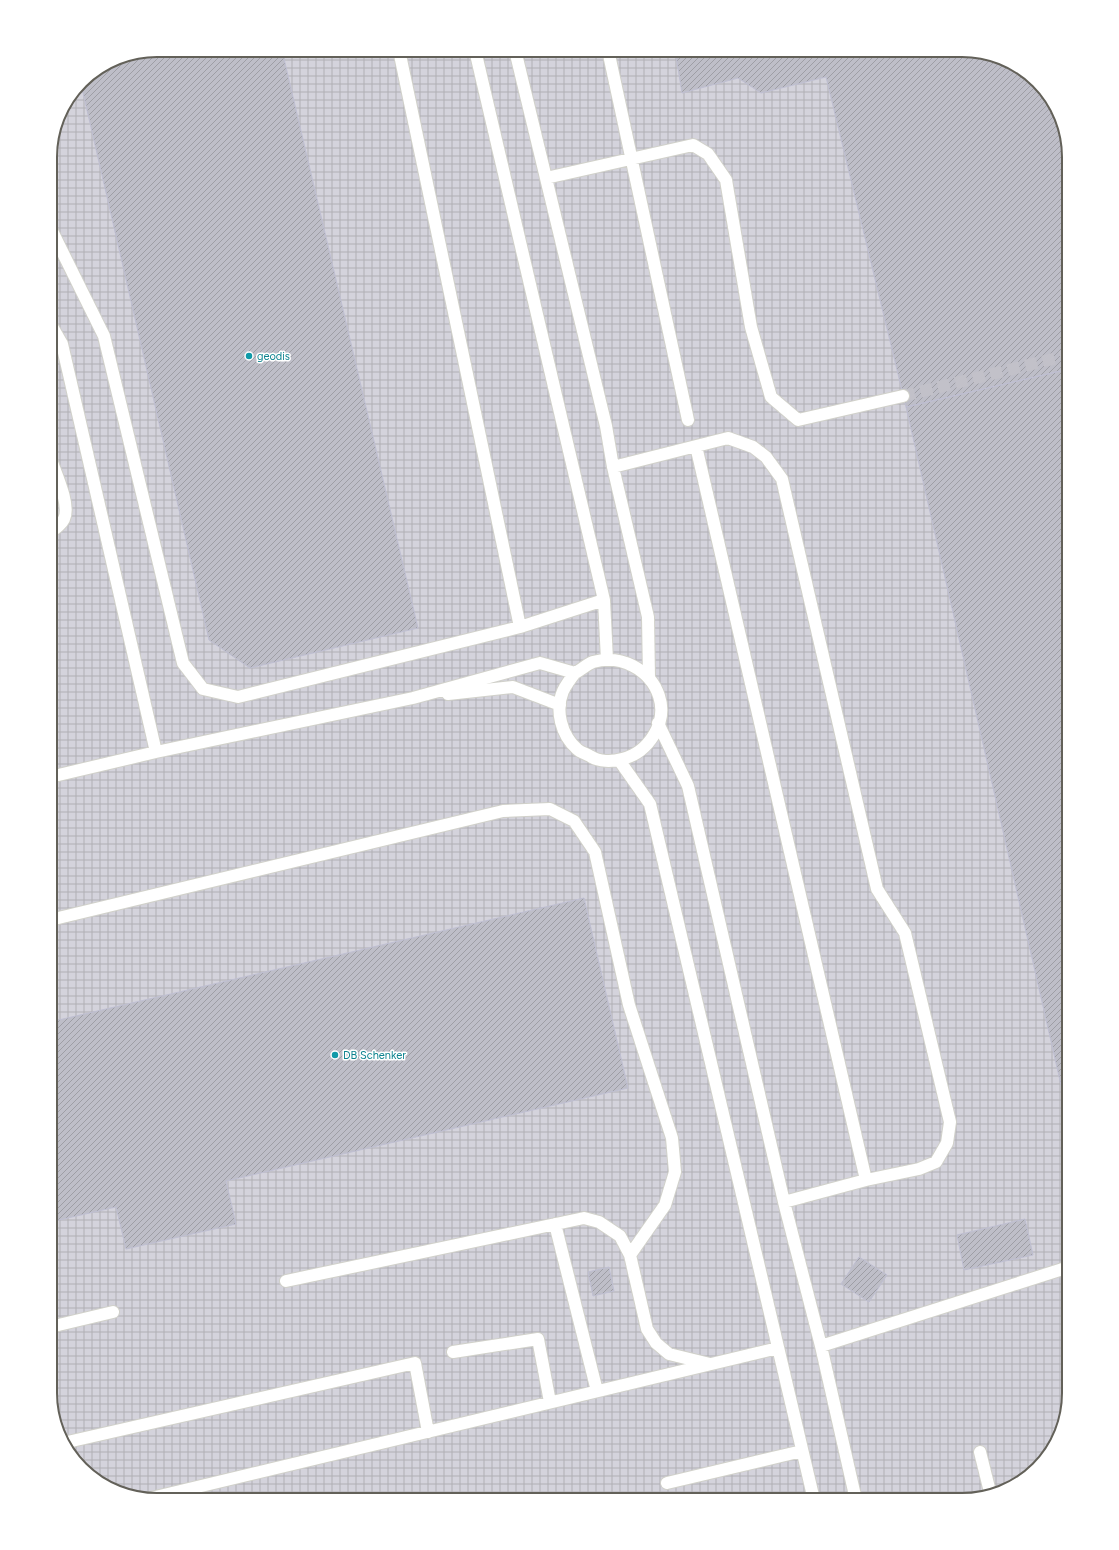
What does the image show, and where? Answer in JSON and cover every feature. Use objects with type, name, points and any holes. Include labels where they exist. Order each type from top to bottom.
[{"type":"street","points":[[400,57],[520,627]]},
{"type":"street","points":[[477,57],[604,600],[607,660]]},
{"type":"street","points":[[517,57],[606,426],[648,618],[649,678]]},
{"type":"street","points":[[609,57],[688,420]]},
{"type":"street","points":[[546,178],[693,145],[708,154],[726,180],[751,327],[771,397],[798,420],[903,396]]},
{"type":"street","points":[[57,241],[104,336],[183,663],[203,689],[238,697],[520,627],[604,600]]},
{"type":"street","points":[[57,335],[62,344],[156,752]]},
{"type":"street","points":[[614,467],[728,438],[753,447],[766,458],[782,479],[877,889],[905,933],[950,1122],[947,1143],[936,1162],[919,1169],[866,1180],[784,1202]]},
{"type":"street","points":[[696,446],[866,1180]]},
{"type":"street","points":[[57,478],[66,506],[64,519],[57,527]]},
{"type":"street","points":[[614,660],[633,665],[649,678],[659,696],[661,714],[656,732],[646,747],[631,757],[613,761],[595,759],[576,749],[564,732],[559,711],[563,690],[575,673],[593,662],[614,660]]},
{"type":"street","points":[[57,775],[156,752],[413,698],[540,663],[575,673]]},
{"type":"street","points":[[413,698],[513,688],[560,705]]},
{"type":"street","points":[[658,723],[688,786],[784,1202],[821,1346],[854,1493]]},
{"type":"street","points":[[619,760],[650,804],[812,1493]]},
{"type":"street","points":[[57,918],[503,811],[550,809],[574,821],[595,852],[629,1005],[672,1138],[675,1172],[665,1205],[630,1255]]},
{"type":"street","points":[[286,1281],[584,1218],[599,1222],[620,1236],[630,1255],[647,1329],[656,1343],[669,1354],[710,1364]]},
{"type":"street","points":[[555,1224],[597,1391]]},
{"type":"street","points":[[821,1346],[1062,1269]]},
{"type":"street","points":[[57,1325],[113,1312]]},
{"type":"street","points":[[452,1352],[538,1339],[550,1402]]},
{"type":"street","points":[[172,1493],[778,1348]]},
{"type":"street","points":[[69,1442],[415,1363],[428,1432]]},
{"type":"street","points":[[667,1483],[802,1451]]},
{"type":"street","points":[[980,1452],[989,1489]]},
{"type":"shaded area","points":[[968,57],[994,62],[1006,67],[1028,82],[1049,107],[1059,131],[1062,158],[1062,1392],[1059,1419],[1049,1443],[1033,1464],[1012,1480],[988,1490],[962,1493],[151,1493],[125,1488],[107,1480],[86,1464],[70,1443],[60,1419],[57,1392],[57,151],[60,131],[67,113],[86,86],[113,67],[131,60],[144,58]]},
{"type":"building","name":"geodis","points":[[158,57],[284,57],[418,628],[250,668],[209,640],[82,90],[107,70],[131,60]]},
{"type":"building","points":[[676,57],[968,57],[994,62],[1006,67],[1028,82],[1049,107],[1059,131],[1061,144],[1062,371],[906,407],[826,77],[761,93],[738,78],[682,93]]},
{"type":"building","points":[[1062,371],[1062,1089],[906,407]]},
{"type":"building","name":"DB Schenker","points":[[584,898],[628,1088],[226,1181],[236,1224],[126,1249],[116,1207],[57,1220],[57,1020]]},
{"type":"building","points":[[1025,1219],[1033,1255],[964,1270],[957,1235]]},
{"type":"building","points":[[859,1257],[887,1275],[869,1302],[841,1284]]},
{"type":"building","points":[[609,1267],[614,1291],[593,1296],[588,1272]]},
{"type":"tunnel","points":[[903,396],[1062,357]]},
{"type":"place","name":"geodis","points":[[249,356]]},
{"type":"place","name":"DB Schenker","points":[[335,1055]]}]
